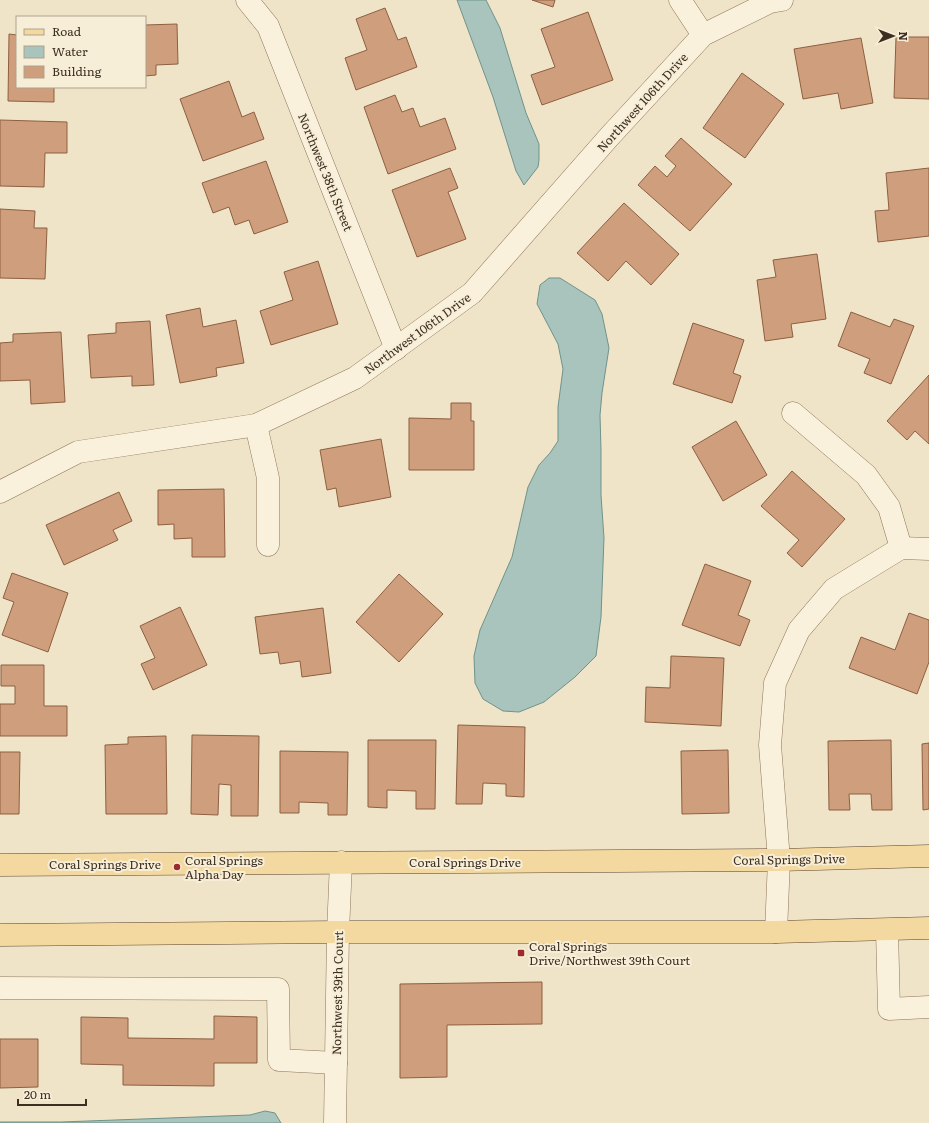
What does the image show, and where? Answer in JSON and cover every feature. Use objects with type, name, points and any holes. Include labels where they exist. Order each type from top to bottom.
[{"type":"main road","name":"Coral Springs Drive","points":[[0,865],[779,860],[929,856]]},
{"type":"main road","points":[[0,935],[338,932],[776,932],[929,928]]},
{"type":"street","name":"Northwest 38th Street","points":[[247,0],[268,26],[396,349]]},
{"type":"street","points":[[680,0],[702,35]]},
{"type":"street","name":"Northwest 106th Drive","points":[[0,492],[78,452],[256,425],[355,378],[472,293],[609,137],[702,35],[770,2],[782,0]]},
{"type":"street","points":[[793,413],[866,475],[890,507],[901,548]]},
{"type":"street","points":[[256,425],[268,478],[268,545]]},
{"type":"street","points":[[776,932],[779,860],[770,745],[775,683],[799,630],[834,589],[901,548],[929,549]]},
{"type":"street","name":"Northwest 39th Court","points":[[335,1123],[338,932],[341,862]]},
{"type":"street","points":[[887,930],[890,1009],[929,1007]]},
{"type":"street","points":[[0,988],[278,989],[279,1060],[336,1063]]},
{"type":"water","points":[[457,0],[486,0],[500,28],[526,113],[539,144],[538,167],[524,185],[516,171],[493,97]]},
{"type":"water","points":[[549,278],[560,278],[595,300],[602,314],[609,348],[600,415],[601,495],[604,538],[601,617],[596,656],[575,677],[544,702],[519,712],[503,711],[483,699],[475,683],[474,656],[480,630],[512,557],[528,487],[539,465],[558,441],[558,407],[563,369],[558,344],[537,304],[540,285]]},
{"type":"water","points":[[265,1111],[275,1113],[281,1123],[0,1123],[250,1115]]},
{"type":"building","points":[[532,0],[555,0],[553,7]]},
{"type":"building","points":[[385,8],[398,40],[406,37],[417,67],[356,90],[345,58],[367,50],[356,19]]},
{"type":"building","points":[[588,12],[613,80],[542,105],[531,75],[555,67],[541,29]]},
{"type":"building","points":[[177,24],[178,64],[156,65],[156,75],[146,76],[146,25]]},
{"type":"building","points":[[9,34],[16,35],[16,88],[54,88],[54,102],[8,101]]},
{"type":"building","points":[[896,37],[929,37],[929,99],[894,98]]},
{"type":"building","points":[[861,38],[873,103],[841,109],[838,93],[803,99],[794,49]]},
{"type":"building","points":[[742,73],[784,104],[745,158],[703,128]]},
{"type":"building","points":[[229,81],[242,117],[254,112],[264,139],[203,161],[180,99]]},
{"type":"building","points":[[395,95],[402,112],[413,108],[420,127],[445,118],[456,149],[388,174],[364,107]]},
{"type":"building","points":[[0,120],[67,122],[67,153],[45,153],[44,187],[0,186]]},
{"type":"building","points":[[681,138],[732,184],[690,231],[638,185],[655,166],[667,177],[676,166],[665,156]]},
{"type":"building","points":[[266,161],[288,222],[254,234],[249,220],[235,225],[229,207],[213,213],[202,183]]},
{"type":"building","points":[[450,168],[458,188],[448,192],[466,239],[417,257],[392,190]]},
{"type":"building","points":[[929,168],[929,236],[878,242],[875,211],[889,210],[886,173]]},
{"type":"building","points":[[624,203],[679,254],[651,285],[626,261],[608,281],[577,253]]},
{"type":"building","points":[[0,209],[35,211],[34,228],[47,228],[45,279],[0,278]]},
{"type":"building","points":[[817,254],[826,319],[791,324],[793,337],[765,341],[757,280],[776,277],[773,260]]},
{"type":"building","points":[[318,261],[338,324],[271,345],[260,311],[293,300],[284,272]]},
{"type":"building","points":[[200,308],[203,327],[236,320],[244,363],[216,368],[217,376],[180,383],[166,315]]},
{"type":"building","points":[[851,312],[890,327],[894,319],[914,326],[891,384],[864,373],[870,359],[838,346]]},
{"type":"building","points":[[150,321],[154,385],[132,386],[132,376],[91,378],[88,335],[116,333],[116,323]]},
{"type":"building","points":[[693,323],[744,340],[733,373],[741,376],[732,403],[673,384]]},
{"type":"building","points":[[61,332],[65,402],[31,404],[30,380],[0,381],[0,343],[13,342],[13,334]]},
{"type":"building","points":[[929,375],[929,444],[915,431],[907,440],[887,421]]},
{"type":"building","points":[[451,403],[471,403],[471,421],[474,421],[474,470],[409,470],[409,418],[451,419]]},
{"type":"building","points":[[736,421],[767,475],[723,501],[692,447]]},
{"type":"building","points":[[381,439],[391,497],[339,507],[336,488],[327,490],[320,450]]},
{"type":"building","points":[[792,471],[845,519],[802,567],[787,553],[799,540],[761,506]]},
{"type":"building","points":[[224,489],[225,557],[192,557],[192,538],[174,539],[174,524],[158,525],[158,490]]},
{"type":"building","points":[[119,492],[132,521],[113,530],[118,540],[64,565],[46,525]]},
{"type":"building","points":[[705,564],[751,581],[738,615],[750,620],[740,646],[682,625]]},
{"type":"building","points":[[12,573],[68,593],[48,652],[2,635],[14,602],[3,598]]},
{"type":"building","points":[[399,574],[443,614],[399,662],[356,622]]},
{"type":"building","points":[[180,607],[207,665],[153,690],[141,664],[155,658],[140,626]]},
{"type":"building","points":[[323,608],[331,673],[302,677],[300,661],[280,664],[278,652],[260,654],[255,617]]},
{"type":"building","points":[[909,613],[929,620],[929,662],[917,694],[849,668],[861,637],[895,650]]},
{"type":"building","points":[[671,656],[724,658],[721,726],[645,722],[646,687],[670,688]]},
{"type":"building","points":[[1,665],[44,665],[44,706],[67,706],[67,736],[0,736],[0,704],[15,704],[15,686],[1,686]]},
{"type":"building","points":[[458,725],[525,727],[524,797],[506,796],[506,784],[483,783],[482,804],[456,804]]},
{"type":"building","points":[[192,735],[259,736],[258,816],[231,816],[231,785],[219,784],[218,815],[191,814]]},
{"type":"building","points":[[166,736],[167,814],[106,814],[105,745],[128,744],[128,737]]},
{"type":"building","points":[[368,740],[436,740],[435,809],[416,809],[416,791],[387,790],[387,808],[368,807]]},
{"type":"building","points":[[891,740],[892,810],[872,810],[871,794],[849,794],[850,810],[829,810],[828,741]]},
{"type":"building","points":[[929,743],[929,809],[923,810],[922,744]]},
{"type":"building","points":[[728,750],[729,813],[682,814],[681,751]]},
{"type":"building","points":[[280,751],[348,752],[347,815],[328,815],[328,803],[299,802],[299,813],[280,813]]},
{"type":"building","points":[[0,752],[20,752],[19,814],[0,814]]},
{"type":"building","points":[[542,982],[542,1024],[447,1025],[447,1077],[400,1078],[400,984]]},
{"type":"building","points":[[214,1016],[257,1017],[257,1063],[214,1063],[214,1086],[123,1085],[123,1065],[81,1064],[81,1017],[128,1018],[128,1038],[214,1039]]},
{"type":"building","points":[[0,1039],[38,1039],[38,1087],[0,1088]]},
{"type":"place","name":"Coral Springs Alpha Day","points":[[177,867]]},
{"type":"place","name":"Coral Springs Drive/Northwest 39th Court","points":[[521,953]]}]
